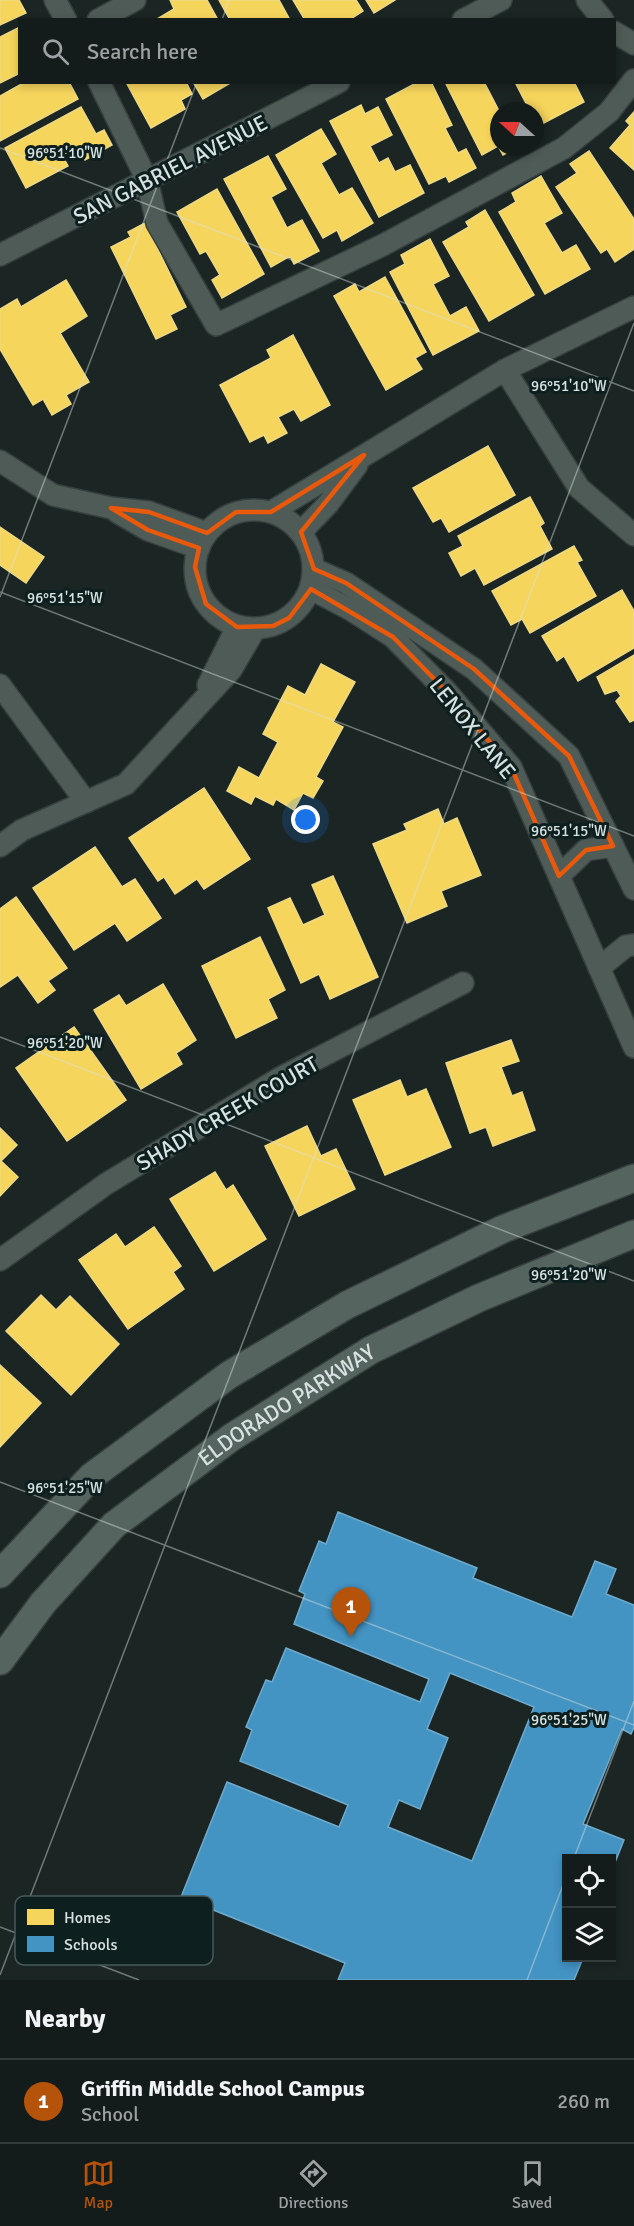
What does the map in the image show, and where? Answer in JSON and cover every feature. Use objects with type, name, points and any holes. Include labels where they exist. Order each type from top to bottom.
[{"type":"main road","points":[[0,1574],[92,1476],[229,1375],[347,1305],[503,1229],[634,1178]]},
{"type":"main road","name":"ELDORADO PARKWAY","points":[[0,1661],[43,1603],[114,1525],[232,1437],[371,1350],[479,1298],[634,1234]]},
{"type":"street","points":[[55,0],[65,18]]},
{"type":"street","points":[[102,18],[135,0]]},
{"type":"street","points":[[467,18],[501,0]]},
{"type":"street","points":[[587,0],[601,18]]},
{"type":"street","points":[[616,33],[634,44]]},
{"type":"street","points":[[100,84],[147,180],[157,223],[216,325],[383,245],[564,148],[609,112],[634,80]]},
{"type":"street","name":"SAN GABRIEL AVENUE","points":[[0,255],[335,84]]},
{"type":"street","points":[[271,512],[506,370],[634,307]]},
{"type":"street","points":[[506,370],[579,488],[634,535]]},
{"type":"street","points":[[302,532],[328,504],[364,455]]},
{"type":"street","points":[[0,460],[52,495],[111,508],[148,530],[203,541]]},
{"type":"street","points":[[253,509],[271,512],[287,519],[302,532],[311,550],[313,579],[302,605],[289,618],[273,626],[246,628],[219,618],[206,604],[197,586],[195,567],[203,541],[220,520],[236,512],[253,509]]},
{"type":"street","name":"LENOX LANE","points":[[313,579],[346,583],[474,669],[569,756],[634,889]]},
{"type":"street","name":"LENOX LANE","points":[[313,579],[351,610],[393,638],[447,692],[511,767],[634,1047]]},
{"type":"street","points":[[0,846],[22,831],[126,784],[198,707],[246,628]]},
{"type":"street","points":[[0,686],[86,802]]},
{"type":"street","points":[[559,876],[586,850],[613,846]]},
{"type":"street","points":[[599,968],[626,946],[634,945]]},
{"type":"street","name":"SHADY CREEK COURT","points":[[0,1260],[106,1184],[280,1078],[463,983]]},
{"type":"highlighted area","points":[[364,455],[301,532],[314,569],[346,583],[474,669],[569,756],[613,846],[586,850],[559,876],[511,767],[447,692],[393,637],[311,589],[289,618],[273,626],[237,627],[206,604],[195,567],[199,548],[148,530],[111,508],[149,512],[207,533],[236,512],[271,512]]},
{"type":"building: Homes","points":[[0,0],[19,0],[26,13],[0,25]]},
{"type":"building: Homes","points":[[170,0],[207,0],[217,18],[159,18],[174,9]]},
{"type":"building: Homes","points":[[219,0],[279,0],[289,18],[229,18]]},
{"type":"building: Homes","points":[[293,0],[356,0],[363,11],[352,18],[304,18]]},
{"type":"building: Homes","points":[[366,0],[395,0],[374,13]]},
{"type":"building: Homes","points":[[18,28],[18,74],[0,83],[0,37]]},
{"type":"building: Homes","points":[[21,84],[70,84],[78,99],[0,141],[0,96]]},
{"type":"building: Homes","points":[[127,84],[187,84],[192,94],[181,100],[185,109],[151,128]]},
{"type":"building: Homes","points":[[194,84],[229,84],[203,99]]},
{"type":"building: Homes","points":[[414,84],[432,84],[452,125],[445,128],[458,153],[466,149],[476,168],[449,182],[446,176],[429,184],[386,99]]},
{"type":"building: Homes","points":[[446,84],[485,84],[494,102],[490,102],[490,150],[482,155]]},
{"type":"building: Homes","points":[[516,84],[575,84],[584,102],[544,123],[544,102],[525,102]]},
{"type":"building: Homes","points":[[361,105],[365,114],[378,107],[392,135],[370,146],[379,163],[388,158],[395,172],[410,165],[424,193],[379,217],[330,121]]},
{"type":"building: Homes","points":[[81,107],[96,134],[104,130],[112,145],[85,160],[78,146],[62,155],[68,166],[26,188],[5,148]]},
{"type":"building: Homes","points":[[634,112],[634,170],[610,148],[630,125],[626,121]]},
{"type":"building: Homes","points":[[321,129],[336,154],[321,163],[339,195],[352,188],[373,223],[342,241],[337,230],[323,238],[276,155]]},
{"type":"building: Homes","points":[[589,151],[634,219],[634,249],[615,262],[607,249],[601,253],[556,187],[577,173],[570,164]]},
{"type":"building: Homes","points":[[268,156],[286,189],[271,197],[287,228],[302,220],[319,251],[294,264],[290,256],[271,267],[224,179]]},
{"type":"building: Homes","points":[[541,176],[562,213],[544,223],[562,253],[576,245],[590,269],[545,294],[499,212],[516,202],[512,193]]},
{"type":"building: Homes","points":[[217,189],[264,274],[222,298],[212,280],[220,275],[206,251],[200,254],[177,212]]},
{"type":"building: Homes","points":[[485,210],[534,295],[489,321],[443,242],[469,227],[466,222]]},
{"type":"building: Homes","points":[[145,223],[186,307],[170,315],[177,329],[156,339],[111,247],[131,237],[128,232]]},
{"type":"building: Homes","points":[[430,239],[449,276],[433,284],[450,316],[466,307],[479,331],[433,355],[390,272],[405,264],[401,255]]},
{"type":"building: Homes","points":[[385,277],[426,352],[415,358],[422,369],[386,390],[334,296],[355,284],[359,292]]},
{"type":"building: Homes","points":[[66,280],[87,316],[60,333],[89,382],[66,395],[71,404],[52,415],[43,399],[33,405],[0,349],[0,309],[17,299],[21,307]]},
{"type":"building: Homes","points":[[293,335],[330,405],[301,421],[294,409],[278,417],[287,433],[268,443],[264,435],[250,442],[220,385],[271,358],[267,350]]},
{"type":"building: Homes","points":[[488,446],[515,495],[449,532],[441,518],[433,522],[413,488]]},
{"type":"building: Homes","points":[[530,497],[544,523],[540,526],[552,549],[484,585],[475,568],[461,576],[449,553],[463,546],[458,536]]},
{"type":"building: Homes","points":[[0,527],[44,557],[26,583],[0,565]]},
{"type":"building: Homes","points":[[574,546],[582,560],[577,562],[596,596],[530,633],[522,619],[511,625],[492,591]]},
{"type":"building: Homes","points":[[622,590],[634,611],[634,648],[578,681],[564,656],[557,661],[542,636]]},
{"type":"building: Homes","points":[[634,655],[634,720],[630,722],[616,701],[621,696],[617,690],[605,694],[597,677]]},
{"type":"building: Homes","points":[[321,664],[355,682],[333,722],[343,727],[316,777],[323,781],[313,798],[303,793],[294,810],[276,799],[273,805],[255,796],[251,804],[227,791],[239,767],[259,778],[278,742],[263,734],[288,686],[305,695]]},
{"type":"building: Homes","points":[[204,788],[250,859],[204,889],[197,879],[175,894],[164,877],[158,881],[129,838]]},
{"type":"building: Homes","points":[[438,809],[444,824],[457,818],[481,875],[441,891],[447,906],[407,923],[373,844],[407,830],[404,824]]},
{"type":"building: Homes","points":[[95,847],[122,887],[135,879],[161,918],[127,941],[115,923],[74,950],[33,888]]},
{"type":"building: Homes","points":[[333,876],[378,977],[330,999],[319,974],[301,983],[268,908],[290,898],[303,925],[325,915],[312,885]]},
{"type":"building: Homes","points":[[16,897],[67,968],[48,981],[55,990],[38,1003],[18,975],[0,987],[0,909]]},
{"type":"building: Homes","points":[[260,937],[285,990],[268,999],[277,1018],[236,1038],[202,966]]},
{"type":"building: Homes","points":[[163,984],[196,1040],[176,1053],[182,1064],[141,1089],[94,1010],[119,995],[126,1006]]},
{"type":"building: Homes","points":[[74,1027],[126,1100],[67,1141],[16,1068]]},
{"type":"building: Homes","points":[[511,1040],[519,1061],[501,1067],[512,1096],[522,1092],[535,1130],[493,1146],[486,1127],[470,1133],[446,1063]]},
{"type":"building: Homes","points":[[400,1080],[407,1097],[426,1089],[451,1147],[385,1175],[353,1100]]},
{"type":"building: Homes","points":[[307,1126],[321,1156],[336,1149],[355,1189],[299,1216],[265,1146]]},
{"type":"building: Homes","points":[[0,1128],[17,1145],[1,1161],[18,1177],[0,1196]]},
{"type":"building: Homes","points":[[215,1172],[226,1190],[233,1185],[266,1239],[214,1271],[170,1199]]},
{"type":"building: Homes","points":[[154,1227],[181,1266],[173,1272],[184,1289],[128,1329],[79,1260],[116,1234],[125,1247]]},
{"type":"building: Homes","points":[[41,1295],[56,1310],[70,1296],[119,1344],[71,1395],[6,1331]]},
{"type":"building: Homes","points":[[0,1365],[41,1403],[0,1447]]},
{"type":"building: Schools","points":[[338,1512],[477,1568],[473,1578],[572,1617],[595,1561],[616,1569],[606,1594],[634,1605],[634,1727],[631,1734],[622,1729],[583,1824],[624,1840],[616,1860],[616,1854],[562,1854],[562,1962],[581,1962],[574,1980],[338,1980],[345,1963],[213,1910],[213,1896],[181,1896],[227,1782],[339,1827],[348,1805],[240,1761],[252,1730],[246,1727],[266,1680],[272,1682],[286,1648],[420,1702],[429,1679],[294,1624],[305,1594],[299,1591],[319,1541],[326,1544]],"holes":[[[450,1673],[534,1707],[472,1861],[388,1827],[399,1800],[420,1809],[448,1738],[427,1729]]]},
{"type":"place","name":"Griffin Middle School Campus","points":[[351,1637]]}]
